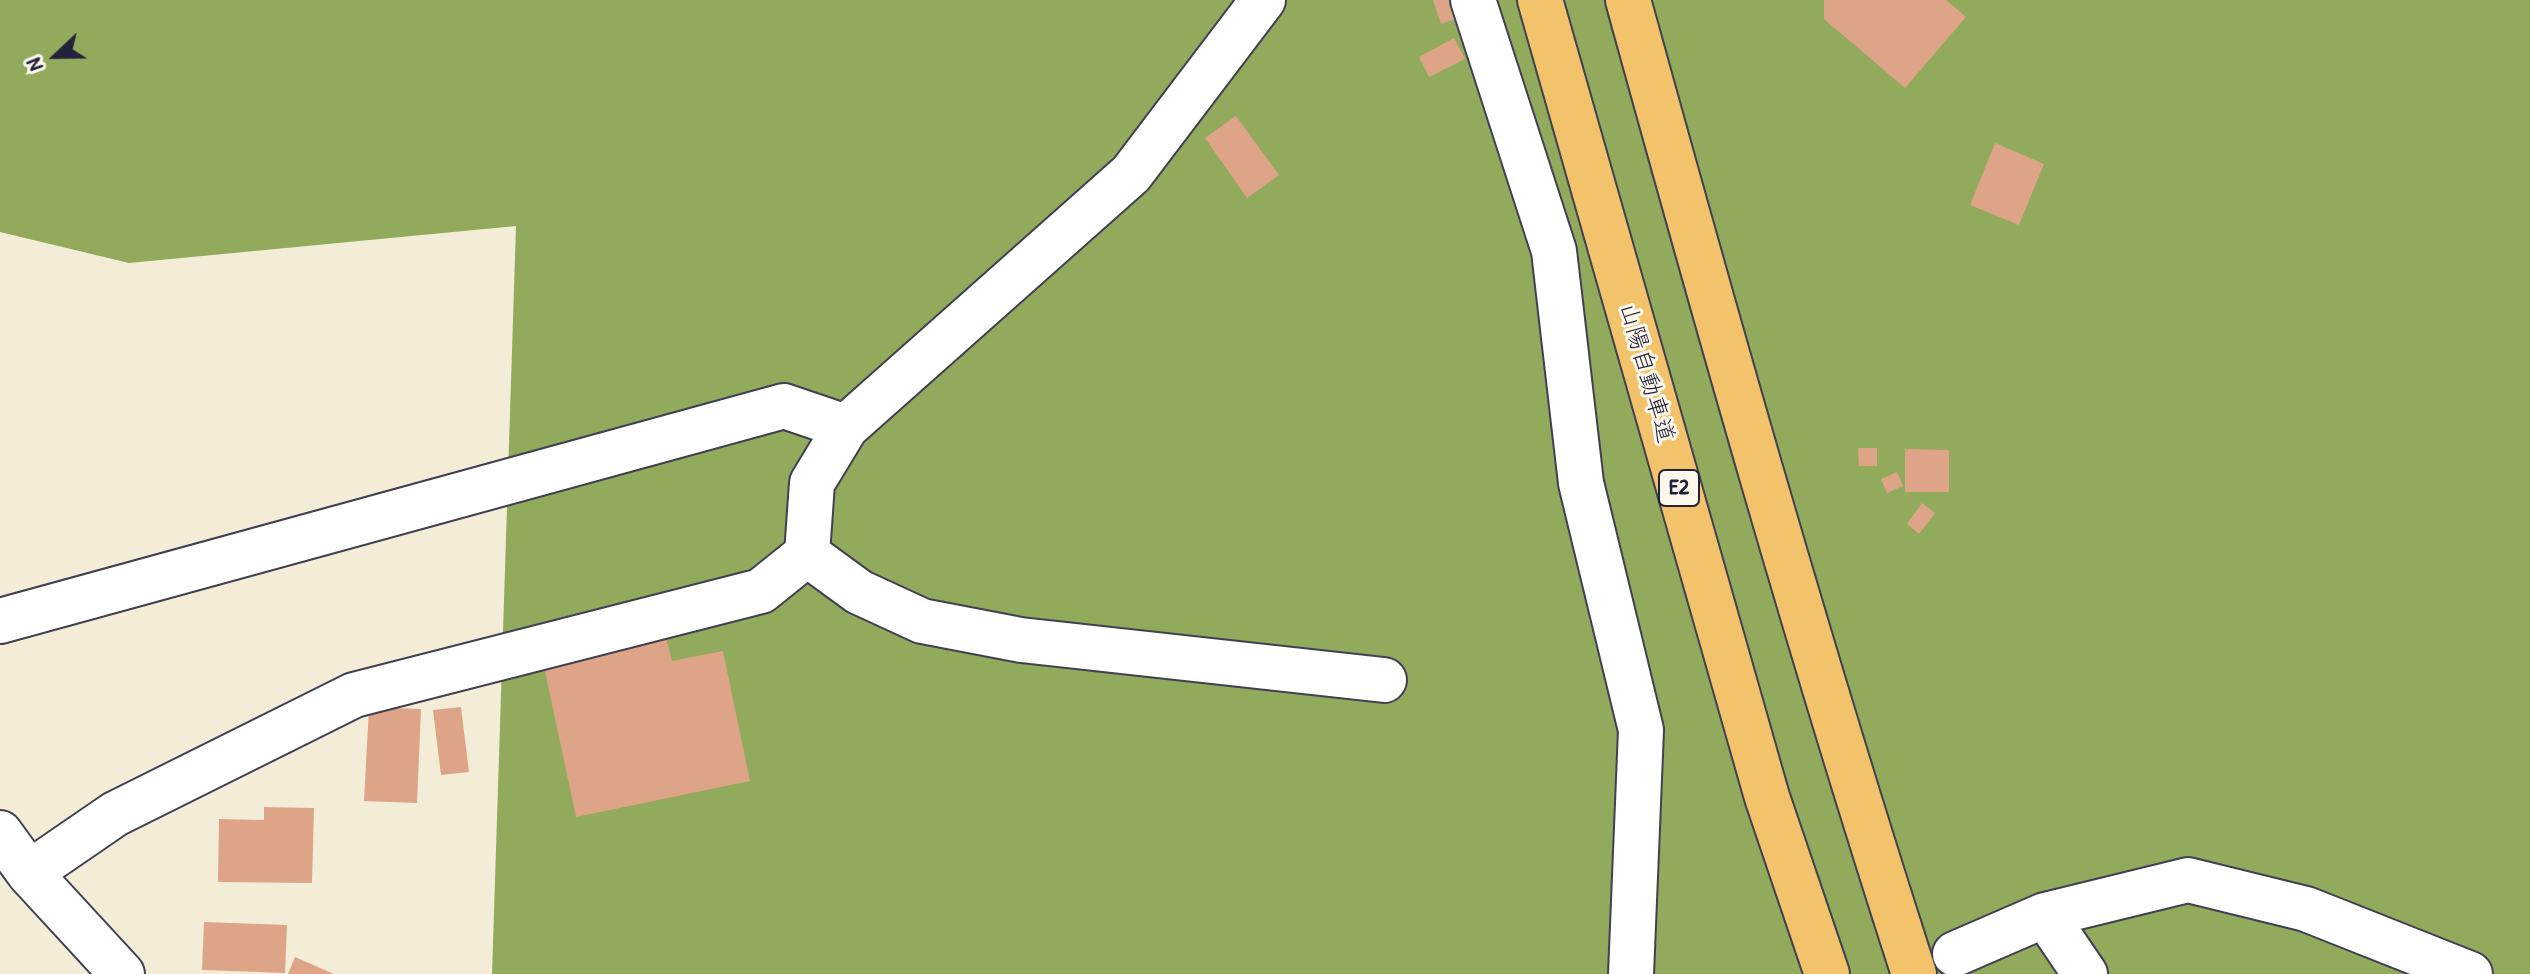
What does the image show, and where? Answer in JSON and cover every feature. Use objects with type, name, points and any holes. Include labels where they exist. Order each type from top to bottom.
[{"type":"highway","name":"山陽自動車道","points":[[1540,0],[1767,797],[1827,974]]},
{"type":"highway","points":[[1628,0],[1840,744],[1914,974]]},
{"type":"street","points":[[29,873],[115,814],[354,695],[761,591],[807,554],[812,483],[846,427],[1131,174],[1263,0]]},
{"type":"street","points":[[1473,0],[1554,251],[1581,483],[1641,730],[1631,974]]},
{"type":"street","points":[[0,621],[784,406],[846,427]]},
{"type":"street","points":[[807,554],[859,592],[922,621],[1021,640],[1384,680]]},
{"type":"street","points":[[0,833],[29,873],[122,974]]},
{"type":"street","points":[[1955,954],[2045,915],[2188,880],[2306,909],[2470,974]]},
{"type":"street","points":[[2045,915],[2085,974]]},
{"type":"green space","points":[[0,0],[2530,0],[2530,974],[492,974],[516,226],[129,263],[0,232]]},
{"type":"building","points":[[1433,0],[1461,0],[1467,15],[1441,24]]},
{"type":"building","points":[[1824,0],[1946,0],[1966,17],[1905,88],[1824,19]]},
{"type":"building","points":[[1454,38],[1465,59],[1429,77],[1419,57]]},
{"type":"building","points":[[1236,116],[1279,175],[1247,198],[1205,138]]},
{"type":"building","points":[[1995,143],[2044,164],[2019,225],[1970,205]]},
{"type":"building","points":[[1858,448],[1877,448],[1877,466],[1859,466]]},
{"type":"building","points":[[1905,449],[1949,450],[1949,492],[1905,492]]},
{"type":"building","points":[[1897,472],[1903,486],[1887,493],[1881,479]]},
{"type":"building","points":[[1922,503],[1935,513],[1919,534],[1907,524]]},
{"type":"building","points":[[666,637],[672,661],[723,651],[750,781],[576,817],[543,662]]},
{"type":"building","points":[[369,707],[421,709],[417,803],[364,801]]},
{"type":"building","points":[[461,707],[469,772],[441,775],[433,710]]},
{"type":"building","points":[[264,807],[314,808],[312,883],[218,882],[219,819],[264,820]]},
{"type":"building","points":[[204,922],[287,925],[285,973],[202,970]]},
{"type":"building","points":[[295,957],[334,974],[288,974]]}]
